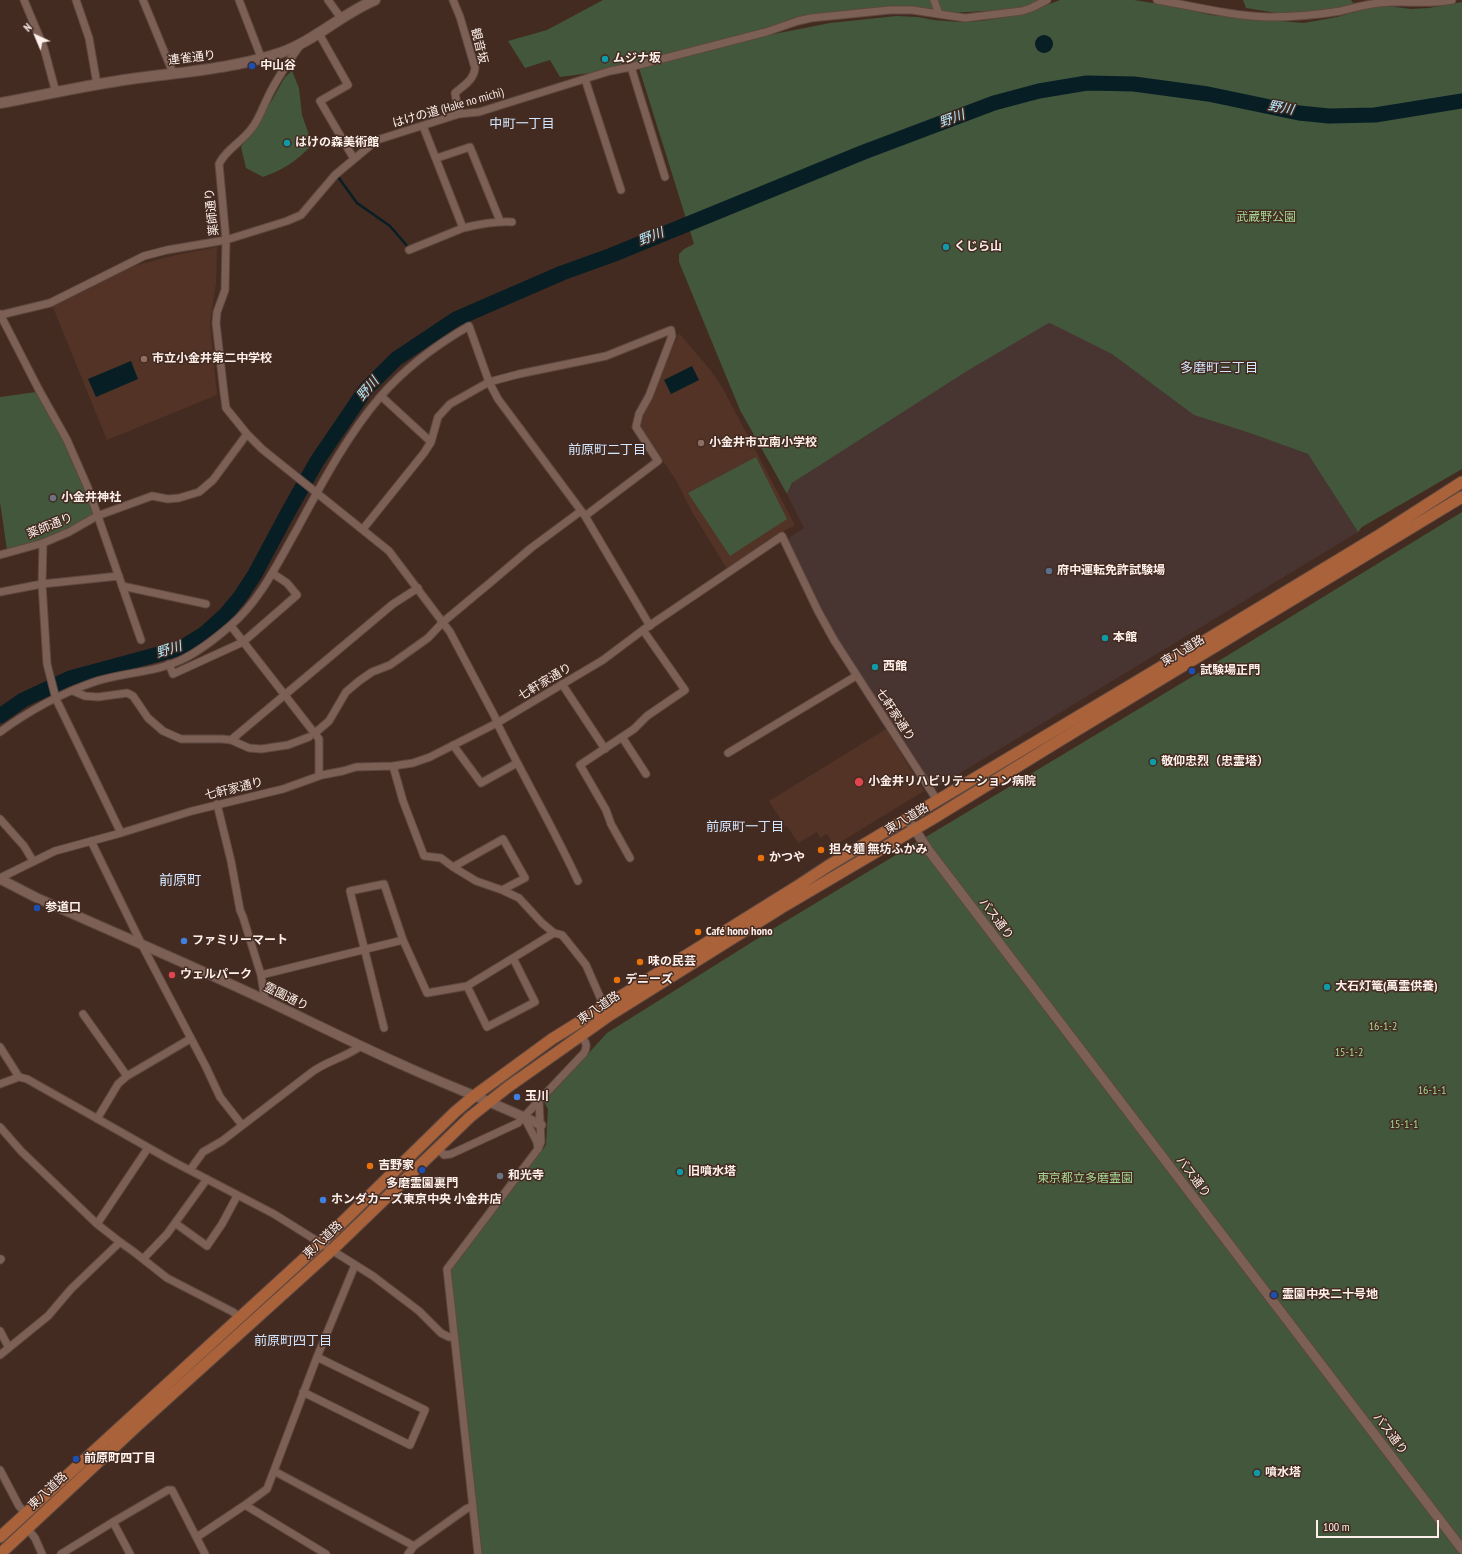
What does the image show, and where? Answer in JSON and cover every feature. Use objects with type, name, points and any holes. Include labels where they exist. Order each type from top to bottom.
[{"type":"main road","name":"連雀通り","points":[[0,102],[56,93],[97,84],[218,68],[280,52],[318,32],[358,7],[375,0]]},
{"type":"main road","name":"東八道路","points":[[0,1537],[321,1243],[450,1117],[474,1096],[552,1039],[831,864],[995,765],[1049,735],[1381,534],[1462,482]]},
{"type":"main road","name":"東八道路","points":[[0,1554],[332,1250],[470,1117],[489,1102],[610,1015],[781,908],[997,780],[1462,497]]},
{"type":"main road","points":[[935,801],[935,806],[940,807],[962,794],[997,780]]},
{"type":"street","points":[[24,0],[44,48],[56,93]]},
{"type":"street","points":[[76,0],[89,38],[97,84]]},
{"type":"street","points":[[239,0],[261,57]]},
{"type":"street","points":[[328,0],[341,18]]},
{"type":"street","name":"観音坂","points":[[453,0],[460,17],[475,68],[474,75],[455,93],[459,114]]},
{"type":"street","points":[[934,0],[939,14]]},
{"type":"street","name":"はけの道 (Hake no michi)","points":[[0,315],[50,303],[144,256],[167,250],[226,240],[287,221],[301,214],[335,175],[377,140],[459,114],[479,112],[610,71],[631,67],[766,32],[798,20],[890,10],[912,10],[965,18],[1022,11],[1047,0]]},
{"type":"street","points":[[1157,0],[1268,17],[1339,11],[1378,3],[1405,1],[1443,2],[1452,0]]},
{"type":"street","points":[[146,1],[173,73]]},
{"type":"street","points":[[318,32],[348,85],[320,101],[354,159]]},
{"type":"street","name":"薬師通り","points":[[0,556],[43,543],[69,532],[97,516],[152,496],[168,499],[179,498],[199,492],[213,480],[247,434],[226,408],[219,356],[216,323],[217,312],[225,290],[226,240],[220,164],[223,156],[252,128],[262,113],[267,99],[283,71],[304,40]]},
{"type":"street","points":[[631,67],[665,177]]},
{"type":"street","points":[[585,79],[621,190]]},
{"type":"street","points":[[423,126],[437,158],[463,228]]},
{"type":"street","points":[[437,158],[470,147],[500,221]]},
{"type":"street","points":[[409,250],[463,228],[500,221],[512,222]]},
{"type":"street","points":[[0,315],[39,390],[68,440],[88,488],[141,640]]},
{"type":"street","points":[[0,732],[26,714],[95,681],[185,659],[208,644],[231,626],[251,606],[272,573],[317,492],[354,431],[381,396],[420,359],[444,341],[469,326],[489,382],[498,400],[583,513],[650,626]]},
{"type":"street","points":[[315,733],[329,721],[346,692],[359,681],[372,672],[390,665],[407,654],[428,638],[443,622],[531,548],[658,461],[636,427],[638,414],[649,396],[672,336],[671,330],[606,356],[519,374],[489,382],[450,404],[438,417],[431,442],[424,453],[363,529]]},
{"type":"street","points":[[381,396],[431,442]]},
{"type":"street","points":[[247,434],[290,472],[317,492],[389,551],[418,588],[443,622],[483,693],[496,717],[497,723],[517,763],[560,842],[578,881]]},
{"type":"street","name":"七軒家通り","points":[[0,878],[33,861],[55,852],[217,804],[283,789],[319,775],[356,767],[393,766],[413,763],[430,757],[497,723],[603,660],[643,630],[782,536],[818,611],[834,640],[935,801]]},
{"type":"street","points":[[43,543],[42,584],[48,667],[56,699],[121,833]]},
{"type":"street","points":[[169,664],[172,674],[244,642],[296,595],[287,583],[272,573]]},
{"type":"street","points":[[0,592],[42,584],[119,576]]},
{"type":"street","points":[[122,586],[206,604]]},
{"type":"street","points":[[231,740],[393,604],[418,588]]},
{"type":"street","points":[[231,626],[320,739],[319,775]]},
{"type":"street","points":[[630,858],[611,824],[606,810],[580,765],[634,729],[647,716],[685,690],[643,630]]},
{"type":"street","points":[[728,754],[856,676]]},
{"type":"street","points":[[562,684],[605,749]]},
{"type":"street","points":[[73,691],[85,696],[98,697],[127,694],[133,696],[148,718],[163,731],[181,739],[231,740],[249,748],[261,749],[288,745],[309,738]]},
{"type":"street","points":[[622,737],[646,774]]},
{"type":"street","points":[[453,745],[481,783],[517,763]]},
{"type":"street","points":[[393,766],[403,801],[424,856],[440,858],[476,881],[519,898],[538,919],[554,933],[562,935],[582,959],[605,1006]]},
{"type":"street","points":[[217,804],[231,861],[240,910],[244,917],[261,975],[265,1000]]},
{"type":"street","name":"バス通り","points":[[907,818],[914,830],[1462,1549]]},
{"type":"street","points":[[0,819],[24,846],[33,861]]},
{"type":"street","points":[[453,867],[503,839],[525,878],[502,890]]},
{"type":"street","points":[[91,841],[142,945],[206,1067],[220,1097],[242,1125]]},
{"type":"street","name":"霊園通り","points":[[0,878],[35,898],[265,1000],[333,1034],[541,1125]]},
{"type":"street","points":[[384,1028],[350,891],[384,884],[403,940],[427,994],[467,986],[554,933]]},
{"type":"street","points":[[261,975],[403,940]]},
{"type":"street","points":[[467,986],[488,1027],[535,1002],[514,958]]},
{"type":"street","points":[[83,1014],[127,1076]]},
{"type":"street","points":[[438,1148],[444,1154],[451,1154],[518,1123],[584,1053],[586,1044],[581,1036]]},
{"type":"street","points":[[97,1119],[118,1084],[127,1076],[190,1039]]},
{"type":"street","points":[[190,1170],[203,1152],[222,1141],[321,1066],[361,1046]]},
{"type":"street","points":[[0,1047],[19,1077]]},
{"type":"street","points":[[0,1084],[19,1077],[27,1079],[148,1148],[237,1196],[274,1214],[373,1276],[419,1311],[441,1333],[449,1337],[454,1337]]},
{"type":"street","points":[[478,1554],[447,1269],[538,1149],[541,1142],[539,1102]]},
{"type":"street","points":[[524,1117],[537,1142],[538,1149]]},
{"type":"street","points":[[0,1127],[21,1151],[97,1224],[167,1278],[233,1312],[240,1318]]},
{"type":"street","points":[[97,1224],[148,1148]]},
{"type":"street","points":[[143,1259],[167,1234],[207,1179]]},
{"type":"street","points":[[175,1223],[206,1246],[222,1224],[237,1196]]},
{"type":"street","points":[[0,1355],[48,1316],[71,1289],[120,1242]]},
{"type":"street","points":[[197,1537],[245,1506],[267,1489],[303,1392],[355,1265]]},
{"type":"street","points":[[0,1331],[9,1348]]},
{"type":"street","points":[[303,1392],[410,1445],[425,1410],[317,1357]]},
{"type":"street","points":[[0,1470],[19,1506],[26,1514]]},
{"type":"street","points":[[274,1471],[414,1546]]},
{"type":"street","points":[[61,1554],[168,1490],[172,1490],[205,1554]]},
{"type":"street","points":[[245,1506],[326,1554]]},
{"type":"street","points":[[408,1554],[414,1546],[466,1509],[473,1506]]},
{"type":"street","points":[[113,1522],[130,1554]]},
{"type":"street","points":[[27,1528],[35,1538],[42,1554]]},
{"type":"shaded area","name":"市立小金井第二中学校","points":[[217,247],[216,283],[210,323],[217,395],[107,440],[52,305],[82,292],[126,268],[176,255]]},
{"type":"shaded area","name":"府中運転免許試験場","points":[[1059,322],[1115,350],[1200,414],[1308,454],[1358,532],[934,789],[836,637],[787,540],[804,528],[787,494],[802,465],[1037,325]]},
{"type":"shaded area","name":"小金井市立南小学校","points":[[679,333],[711,371],[722,387],[795,525],[766,541],[727,569],[692,512],[676,480],[638,426]]},
{"type":"shaded area","name":"小金井リハビリテーション病院","points":[[886,729],[924,791],[834,846],[827,834],[820,838],[817,832],[798,843],[787,826],[786,828],[769,801]]},
{"type":"green space","points":[[603,0],[1039,0],[1022,9],[949,13],[907,6],[802,17],[711,44],[605,71],[560,77],[550,60],[525,68],[508,41],[547,30]]},
{"type":"green space","name":"武蔵野公園","points":[[1060,0],[1134,0],[1184,8],[1210,15],[1304,23],[1337,17],[1379,5],[1411,9],[1429,8],[1462,2],[1462,469],[1362,527],[1358,532],[1308,454],[1194,415],[1112,354],[1050,323],[967,371],[792,483],[787,494],[740,410],[679,262],[679,254],[684,249],[694,244],[639,68],[769,35],[830,23],[896,16],[958,22],[981,21],[1024,14]]},
{"type":"green space","points":[[1243,0],[1351,0],[1354,4],[1301,17],[1246,8]]},
{"type":"green space","points":[[292,71],[299,88],[302,115],[311,146],[288,165],[263,177],[246,168],[241,147],[272,100],[285,77]]},
{"type":"green space","points":[[36,392],[54,421],[69,452],[95,515],[52,535],[7,550],[0,502],[0,397]]},
{"type":"green space","points":[[756,457],[787,519],[730,556],[688,493]]},
{"type":"green space","name":"東京都立多磨霊園","points":[[1462,512],[1462,1554],[482,1554],[450,1272],[452,1267],[546,1145],[548,1109],[544,1102],[607,1033],[776,927],[1225,657]]},
{"type":"water","points":[[1044,35],[1050,38],[1053,44],[1050,50],[1044,53],[1038,50],[1035,44],[1038,38]]},
{"type":"water","points":[[131,361],[138,379],[96,397],[88,379]]},
{"type":"water","points":[[692,366],[699,380],[671,394],[664,380]]},
{"type":"waterway","name":"野川","points":[[0,716],[23,700],[70,678],[181,648],[205,633],[226,614],[240,597],[255,574],[317,461],[366,389],[396,359],[456,319],[562,273],[612,255],[864,152],[994,103],[1039,91],[1087,83],[1134,84],[1208,94],[1299,113],[1329,116],[1375,115],[1462,101]]},
{"type":"waterway","points":[[336,174],[357,203],[390,226],[408,247]]},
{"type":"place","name":"ムジナ坂","points":[[605,59]]},
{"type":"place","name":"中山谷","points":[[252,66]]},
{"type":"place","name":"はけの森美術館","points":[[287,143]]},
{"type":"place","name":"くじら山","points":[[946,247]]},
{"type":"place","name":"市立小金井第二中学校","points":[[144,359]]},
{"type":"place","name":"小金井市立南小学校","points":[[701,443]]},
{"type":"place","name":"小金井神社","points":[[53,498]]},
{"type":"place","name":"府中運転免許試験場","points":[[1049,571]]},
{"type":"place","name":"本館","points":[[1105,638]]},
{"type":"place","name":"西館","points":[[875,667]]},
{"type":"place","name":"試験場正門","points":[[1192,671]]},
{"type":"place","name":"敬仰忠烈（忠霊塔）","points":[[1153,762]]},
{"type":"place","name":"小金井リハビリテーション病院","points":[[859,782]]},
{"type":"place","name":"担々麺 無坊ふかみ","points":[[821,850]]},
{"type":"place","name":"かつや","points":[[761,858]]},
{"type":"place","name":"参道口","points":[[37,908]]},
{"type":"place","name":"Café hono hono","points":[[698,932]]},
{"type":"place","name":"ファミリーマート","points":[[184,941]]},
{"type":"place","name":"味の民芸","points":[[640,962]]},
{"type":"place","name":"ウェルパーク","points":[[172,975]]},
{"type":"place","name":"デニーズ","points":[[617,980]]},
{"type":"place","name":"大石灯篭(萬霊供養)","points":[[1327,987]]},
{"type":"place","name":"玉川","points":[[517,1097]]},
{"type":"place","name":"吉野家","points":[[370,1166]]},
{"type":"place","name":"多磨霊園裏門","points":[[422,1170]]},
{"type":"place","name":"旧噴水塔","points":[[680,1172]]},
{"type":"place","name":"和光寺","points":[[500,1176]]},
{"type":"place","name":"ホンダカーズ東京中央 小金井店","points":[[323,1200]]},
{"type":"place","name":"霊園中央二十号地","points":[[1274,1295]]},
{"type":"place","name":"前原町四丁目","points":[[76,1459]]},
{"type":"place","name":"噴水塔","points":[[1257,1473]]},
{"type":"district","name":"中町一丁目","points":[[522,124]]},
{"type":"district","name":"多磨町三丁目","points":[[1219,368]]},
{"type":"district","name":"前原町二丁目","points":[[607,450]]},
{"type":"district","name":"前原町一丁目","points":[[745,827]]},
{"type":"district","name":"前原町","points":[[180,881]]},
{"type":"district","name":"前原町四丁目","points":[[293,1341]]},
{"type":"park label","name":"16-1-2","points":[[1383,1027]]},
{"type":"park label","name":"15-1-2","points":[[1349,1053]]},
{"type":"park label","name":"16-1-1","points":[[1432,1091]]},
{"type":"park label","name":"15-1-1","points":[[1404,1125]]}]
